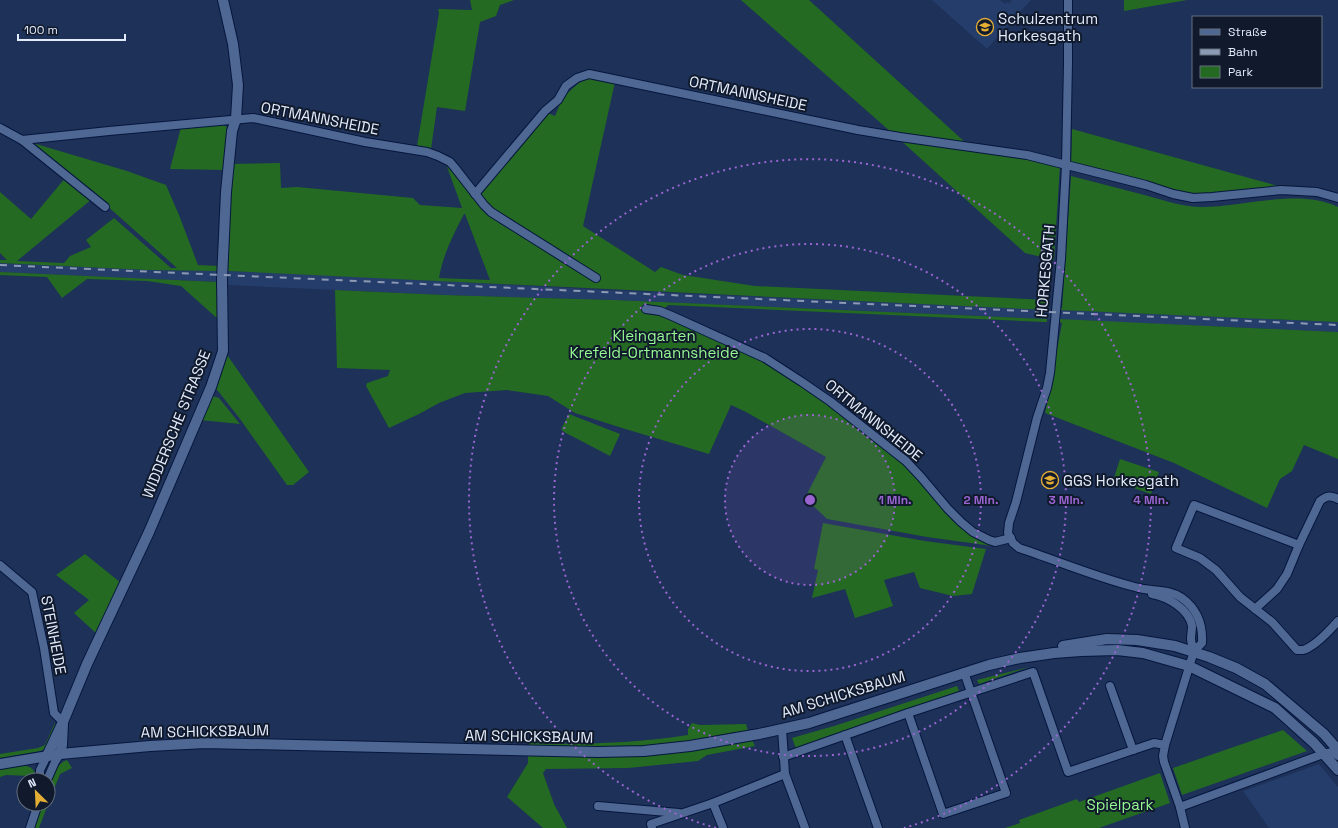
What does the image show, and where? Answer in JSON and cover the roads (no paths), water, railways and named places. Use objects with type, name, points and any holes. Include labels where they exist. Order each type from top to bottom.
[{"type":"street","name":"WIDDERSCHE STRASSE","points":[[47,756],[87,664],[149,532],[211,387],[222,351],[222,279],[226,192],[232,131],[236,119],[238,85],[233,44],[223,0]]},
{"type":"street","name":"HORKESGATH","points":[[1011,538],[1008,533],[1009,523],[1016,502],[1037,418],[1047,388],[1051,366],[1061,259],[1066,165],[1068,0]]},
{"type":"street","name":"ORTMANNSHEIDE","points":[[475,194],[545,111],[558,100],[566,86],[577,78],[589,74],[858,130],[1027,155],[1193,198],[1281,190],[1317,192],[1338,198]]},
{"type":"street","name":"ORTMANNSHEIDE","points":[[22,140],[253,118],[364,142],[427,152],[450,162],[484,205],[500,219],[596,278]]},
{"type":"street","points":[[0,128],[22,140],[105,207]]},
{"type":"street","name":"ORTMANNSHEIDE","points":[[646,309],[660,311],[765,358],[831,402],[906,461],[948,509],[973,532],[995,542],[1011,538]]},
{"type":"street","points":[[1255,610],[1277,589],[1287,574],[1320,501],[1325,497],[1333,496],[1338,498]]},
{"type":"street","points":[[1299,545],[1194,505],[1176,548],[1200,558],[1216,570],[1240,597],[1272,622],[1297,650],[1303,650],[1311,646],[1338,621]]},
{"type":"street","points":[[1011,538],[1013,543],[1020,548],[1137,588],[1170,593],[1180,597],[1194,610],[1200,621],[1202,643],[1194,651],[1189,666],[1165,745],[1164,762],[1180,807],[1185,828]]},
{"type":"street","name":"STEINHEIDE","points":[[0,565],[32,592],[44,648],[54,714],[63,722]]},
{"type":"street","name":"AM SCHICKSBAUM","points":[[989,665],[1021,653],[1107,639],[1137,640],[1194,651],[1236,668],[1265,684],[1324,734],[1338,750]]},
{"type":"street","name":"AM SCHICKSBAUM","points":[[0,764],[60,754],[205,743],[598,752],[644,751],[690,746],[808,723],[964,672],[1020,658],[1047,654],[1100,650],[1143,653],[1189,666],[1275,708],[1314,743],[1338,770]]},
{"type":"street","points":[[908,713],[943,814],[1006,792],[964,672]]},
{"type":"street","points":[[783,757],[908,713],[1033,672],[1068,772],[1154,743],[1165,745]]},
{"type":"street","points":[[1110,686],[1133,750]]},
{"type":"street","points":[[51,772],[60,754],[63,722]]},
{"type":"street","points":[[782,729],[785,774],[805,828]]},
{"type":"street","points":[[845,735],[878,828]]},
{"type":"street","points":[[1180,807],[1323,754],[1332,752],[1338,756]]},
{"type":"street","points":[[40,772],[47,756]]},
{"type":"street","points":[[645,810],[651,826],[785,774]]},
{"type":"street","points":[[713,803],[722,828]]},
{"type":"street","points":[[598,806],[683,813]]},
{"type":"street","points":[[30,828],[35,812]]},
{"type":"railway","points":[[0,265],[1338,325]]},
{"type":"place","name":"Schulzentrum Horkesgath","points":[[985,27]]},
{"type":"place","name":"GGS Horkesgath","points":[[1050,480]]},
{"type":"park label","name":"Kleingarten Krefeld-Ortmannsheide","points":[[654,344]]},
{"type":"park label","name":"Spielpark","points":[[1120,804]]}]
